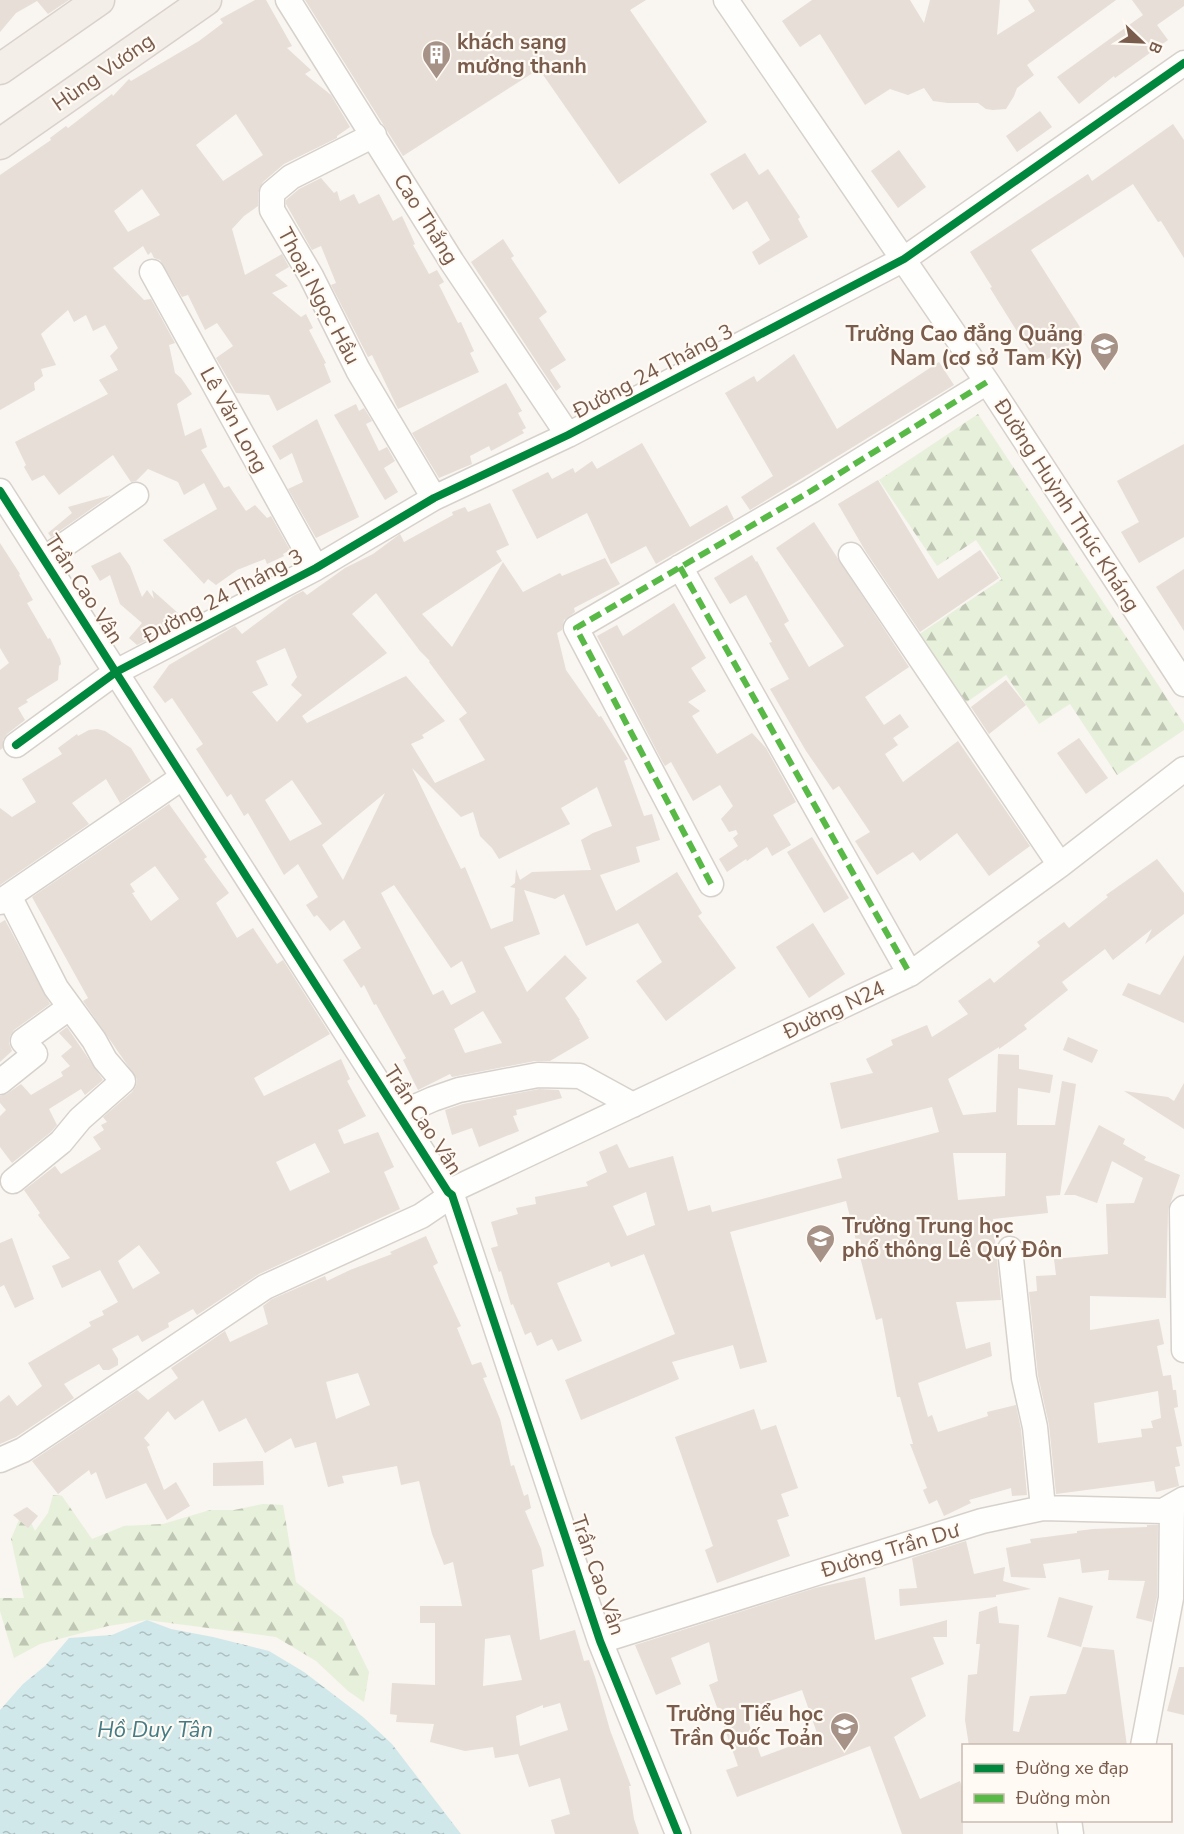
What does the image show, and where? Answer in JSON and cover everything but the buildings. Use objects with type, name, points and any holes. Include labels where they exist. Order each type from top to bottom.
[{"type":"main road","points":[[0,69],[99,0]]},
{"type":"main road","name":"Hùng Vương","points":[[0,144],[206,0]]},
{"type":"street","name":"Cao Thắng","points":[[288,0],[452,262],[568,435]]},
{"type":"street","name":"Đường Huỳnh Thúc Kháng","points":[[726,0],[987,382],[1184,684]]},
{"type":"street","name":"Đường 24 Tháng 3","points":[[16,745],[116,672],[316,568],[434,498],[568,435],[904,260],[1184,63]]},
{"type":"street","name":"Thoại Ngọc Hầu","points":[[374,135],[291,177],[272,194],[272,210],[311,276],[358,370],[434,498]]},
{"type":"street","name":"Lê Văn Long","points":[[152,272],[316,568]]},
{"type":"street","points":[[711,884],[576,628],[811,491],[987,382]]},
{"type":"street","name":"Trần Cao Vân","points":[[0,491],[450,1193],[600,1641],[678,1834]]},
{"type":"street","points":[[44,559],[136,495]]},
{"type":"street","points":[[851,555],[1060,865]]},
{"type":"street","points":[[680,567],[910,974]]},
{"type":"street","name":"Đường N24","points":[[0,1460],[23,1450],[266,1287],[421,1216],[450,1193],[910,974],[1060,865],[1184,769]]},
{"type":"street","points":[[13,1181],[61,1142],[80,1119],[123,1081],[105,1060],[94,1040],[57,988],[2,899],[183,777]]},
{"type":"street","points":[[0,1082],[35,1054],[23,1041],[70,1007]]},
{"type":"street","points":[[399,1114],[459,1090],[538,1075],[580,1076],[633,1105]]},
{"type":"street","points":[[1184,1208],[1182,1210],[1184,1350]]},
{"type":"street","points":[[1010,1249],[1024,1378],[1035,1427],[1043,1508]]},
{"type":"street","points":[[1143,1744],[1171,1598],[1173,1544],[1180,1507]]},
{"type":"street","name":"Đường Trần Dư","points":[[600,1641],[982,1521],[1043,1508],[1163,1511],[1180,1507]]},
{"type":"green space","points":[[978,414],[1184,724],[1184,730],[1117,775],[1070,704],[1039,724],[1006,675],[958,708],[912,639],[1002,579],[976,540],[937,566],[879,480]]},
{"type":"green space","points":[[53,1495],[62,1496],[92,1539],[124,1526],[163,1524],[210,1510],[234,1510],[263,1504],[283,1505],[296,1582],[343,1619],[369,1672],[364,1702],[348,1691],[316,1661],[276,1637],[147,1620],[108,1626],[40,1644],[14,1658],[0,1611],[0,1598],[24,1598],[11,1539],[24,1508],[35,1531],[48,1513]]},
{"type":"water","name":"Hồ Duy Tân","points":[[147,1620],[171,1629],[269,1651],[304,1672],[363,1717],[392,1744],[461,1834],[0,1834],[0,1710],[23,1684],[45,1666],[69,1638],[112,1635]]},
{"type":"marked path","points":[[711,884],[576,628],[811,491],[987,382]]},
{"type":"marked path","points":[[680,567],[910,974]]},
{"type":"cycle path","points":[[16,745],[116,672],[316,568],[434,498],[568,435],[904,259],[1184,63]]},
{"type":"cycle path","points":[[0,491],[452,1195],[600,1641],[678,1834]]},
{"type":"place","name":"khách sạng mường thanh","points":[[436,80]]},
{"type":"place","name":"Trường Cao đẳng Quảng Nam (cơ sở Tam Kỳ)","points":[[1104,372]]},
{"type":"place","name":"Trường Trung học phổ thông Lê Quý Đôn","points":[[821,1264]]},
{"type":"place","name":"Trường Tiểu học Trần Quốc Toản","points":[[844,1752]]}]
